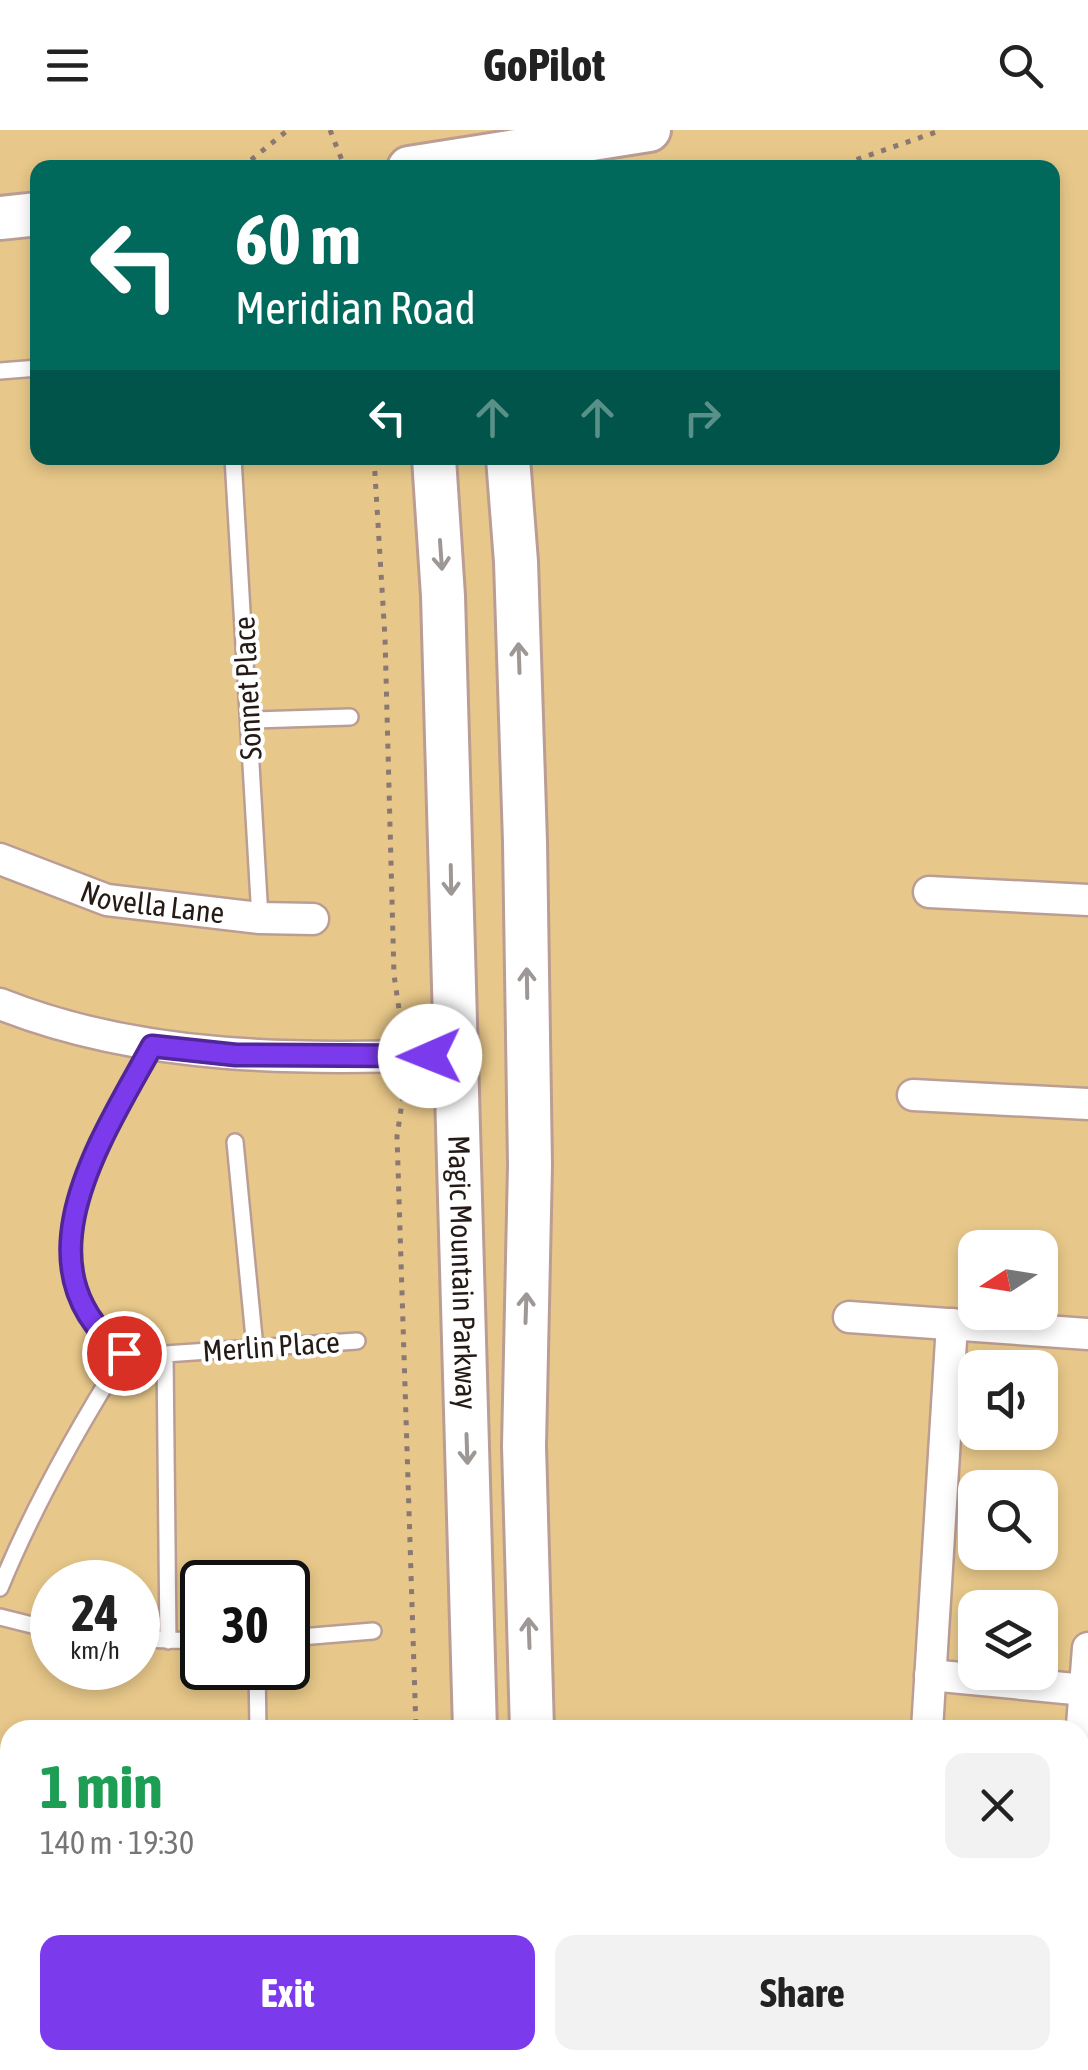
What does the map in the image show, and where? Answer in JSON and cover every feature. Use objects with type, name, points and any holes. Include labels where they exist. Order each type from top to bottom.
[{"type":"street","points":[[400,130],[406,160]]},
{"type":"street","points":[[443,160],[649,130]]},
{"type":"street","points":[[0,218],[30,215]]},
{"type":"street","name":"Magic Mountain Parkway","points":[[435,465],[444,596],[475,1720]]},
{"type":"street","name":"Magic Mountain Parkway","points":[[509,465],[516,562],[525,842],[530,1164],[524,1446],[532,1720]]},
{"type":"street","name":"Novella Lane","points":[[0,859],[106,900],[260,918],[312,920]]},
{"type":"street","points":[[928,892],[1088,900]]},
{"type":"street","points":[[0,1004],[82,1031],[152,1046],[236,1055],[455,1056]]},
{"type":"street","points":[[914,1094],[1088,1104]]},
{"type":"street","points":[[849,1317],[1088,1334]]},
{"type":"street","points":[[928,1720],[952,1324]]},
{"type":"street","points":[[1083,1720],[1088,1648]]},
{"type":"street","points":[[930,1675],[1085,1690]]},
{"type":"lane","points":[[0,371],[30,369]]},
{"type":"lane","name":"Sonnet Place","points":[[233,465],[260,918]]},
{"type":"lane","points":[[250,720],[350,717]]},
{"type":"lane","points":[[0,1588],[56,1466],[124,1353],[102,1336],[76,1288],[72,1258],[74,1206],[94,1150],[152,1046]]},
{"type":"lane","points":[[235,1142],[255,1348]]},
{"type":"lane","name":"Merlin Place","points":[[124,1353],[166,1354],[357,1340]]},
{"type":"lane","points":[[166,1354],[168,1640]]},
{"type":"lane","points":[[0,1617],[30,1624]]},
{"type":"lane","points":[[310,1636],[373,1631]]},
{"type":"lane","points":[[160,1640],[180,1640]]},
{"type":"lane","points":[[257,1690],[258,1720]]},
{"type":"path","points":[[251,160],[288,130]]},
{"type":"path","points":[[330,130],[343,160]]},
{"type":"path","points":[[855,160],[942,130]]},
{"type":"path","points":[[374,465],[394,974],[399,1008],[406,1023]]},
{"type":"path","points":[[405,1090],[396,1136],[416,1720]]},
{"type":"shaded area","points":[[0,130],[1088,130],[1088,1720],[0,1720]]},
{"type":"route","points":[[124,1353],[102,1336],[76,1288],[72,1258],[74,1206],[94,1150],[152,1046],[236,1055],[430,1056]]}]
